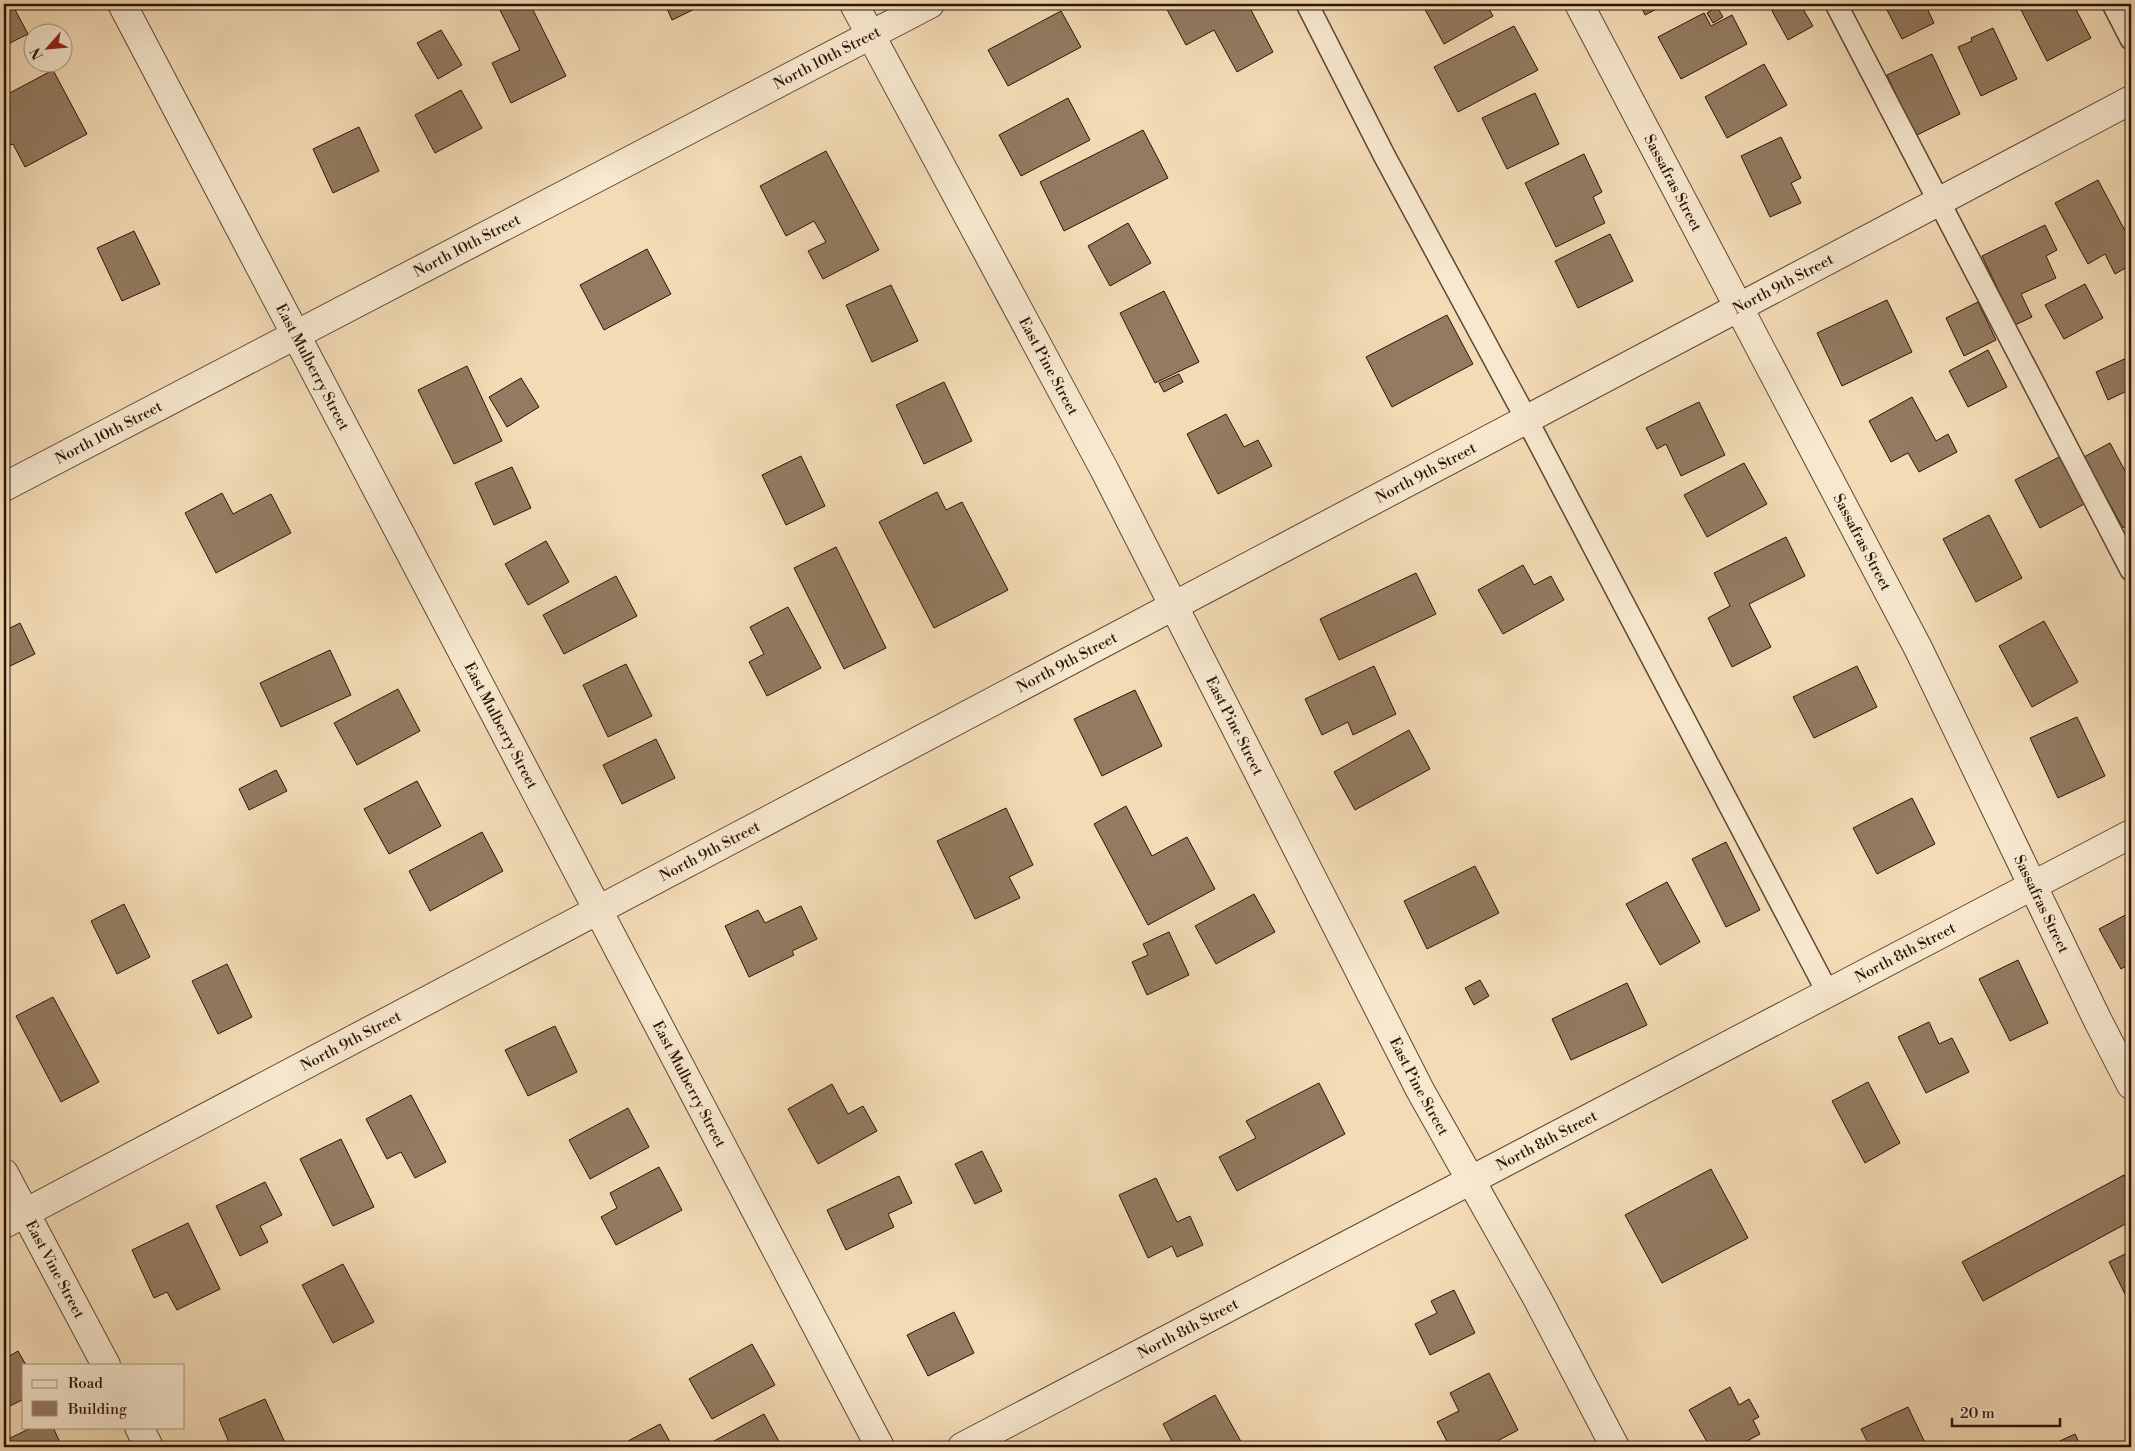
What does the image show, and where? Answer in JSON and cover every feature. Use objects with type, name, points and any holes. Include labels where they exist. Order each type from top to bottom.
[{"type":"street","name":"East Mulberry Street","points":[[122,4],[880,1447]]},
{"type":"street","name":"East Pine Street","points":[[854,4],[1104,469],[1420,1090],[1537,1298],[1615,1447]]},
{"type":"street","name":"North 10th Street","points":[[4,487],[930,4]]},
{"type":"street","name":"Sassafras Street","points":[[1579,4],[1918,648],[2032,886],[2131,1085]]},
{"type":"street","name":"North 9th Street","points":[[14,1219],[2131,100]]},
{"type":"street","name":"North 8th Street","points":[[962,1447],[2131,834]]},
{"type":"street","name":"East Vine Street","points":[[4,1173],[14,1219],[105,1364]]},
{"type":"street","points":[[140,1428],[150,1447]]},
{"type":"lane","points":[[1307,4],[1385,157],[1527,420],[1828,993]]},
{"type":"lane","points":[[1836,4],[2131,570]]},
{"type":"lane","points":[[2113,4],[2131,39]]},
{"type":"building","points":[[4,4],[12,4],[22,23],[22,37],[4,46]]},
{"type":"building","points":[[497,4],[530,4],[566,76],[511,103],[492,63],[520,50]]},
{"type":"building","points":[[665,4],[705,4],[672,20]]},
{"type":"building","points":[[1164,4],[1263,4],[1251,10],[1273,52],[1237,72],[1214,30],[1186,45]]},
{"type":"building","points":[[1422,4],[1486,4],[1493,16],[1444,44]]},
{"type":"building","points":[[1640,4],[1666,4],[1645,15]]},
{"type":"building","points":[[1785,4],[1800,4],[1813,26],[1788,40],[1772,11]]},
{"type":"building","points":[[1900,4],[1925,4],[1934,23],[1902,39],[1887,10]]},
{"type":"building","points":[[2018,4],[2073,4],[2091,38],[2047,61]]},
{"type":"building","points":[[1717,7],[1723,17],[1713,23],[1707,13]]},
{"type":"building","points":[[1061,11],[1081,47],[1008,86],[988,50]]},
{"type":"building","points":[[1704,13],[1711,26],[1732,15],[1747,44],[1681,79],[1658,37]]},
{"type":"building","points":[[1514,26],[1538,70],[1458,112],[1434,67]]},
{"type":"building","points":[[1993,28],[2017,79],[1981,96],[1958,47],[1972,41],[1971,38]]},
{"type":"building","points":[[441,30],[462,65],[438,79],[417,43]]},
{"type":"building","points":[[1932,54],[1960,114],[1915,136],[1887,75]]},
{"type":"building","points":[[1764,64],[1787,105],[1727,138],[1705,97]]},
{"type":"building","points":[[49,72],[54,72],[87,134],[25,167],[13,144],[5,147],[4,145],[4,96]]},
{"type":"building","points":[[461,90],[482,128],[435,153],[415,115]]},
{"type":"building","points":[[1535,93],[1559,144],[1507,169],[1482,118]]},
{"type":"building","points":[[1068,98],[1090,140],[1021,176],[999,135]]},
{"type":"building","points":[[359,127],[379,171],[333,193],[313,149]]},
{"type":"building","points":[[1143,130],[1168,178],[1064,231],[1040,182]]},
{"type":"building","points":[[1781,137],[1801,178],[1791,183],[1801,203],[1770,217],[1741,156]]},
{"type":"building","points":[[826,151],[879,250],[823,279],[808,251],[826,242],[814,221],[786,236],[760,186]]},
{"type":"building","points":[[1584,154],[1602,192],[1593,197],[1605,223],[1556,247],[1525,183]]},
{"type":"building","points":[[2098,180],[2131,242],[2131,265],[2115,274],[2105,254],[2088,264],[2055,203]]},
{"type":"building","points":[[1128,223],[1151,263],[1110,286],[1088,246]]},
{"type":"building","points":[[2045,225],[2057,250],[2046,256],[2056,278],[2021,294],[2032,317],[2015,325],[1982,256]]},
{"type":"building","points":[[134,231],[160,284],[122,301],[97,248]]},
{"type":"building","points":[[1610,234],[1633,281],[1578,308],[1555,261]]},
{"type":"building","points":[[647,249],[671,294],[604,330],[580,285]]},
{"type":"building","points":[[2085,284],[2103,318],[2064,339],[2045,305]]},
{"type":"building","points":[[891,285],[918,341],[872,362],[846,305]]},
{"type":"building","points":[[1164,291],[1199,362],[1155,383],[1120,313]]},
{"type":"building","points":[[1887,300],[1912,352],[1842,386],[1817,333]]},
{"type":"building","points":[[1978,302],[1996,340],[1964,356],[1946,318]]},
{"type":"building","points":[[1447,315],[1473,364],[1392,407],[1366,357]]},
{"type":"building","points":[[1988,350],[2007,387],[1968,407],[1949,371]]},
{"type":"building","points":[[2131,356],[2131,389],[2108,400],[2096,372]]},
{"type":"building","points":[[467,366],[502,441],[454,464],[418,390]]},
{"type":"building","points":[[1179,374],[1183,382],[1164,392],[1159,383]]},
{"type":"building","points":[[521,378],[539,407],[507,427],[489,397]]},
{"type":"building","points":[[944,382],[972,441],[924,464],[896,405]]},
{"type":"building","points":[[1912,397],[1936,441],[1948,434],[1957,452],[1919,472],[1908,453],[1891,462],[1869,421]]},
{"type":"building","points":[[1699,402],[1725,455],[1681,476],[1666,444],[1657,449],[1646,428]]},
{"type":"building","points":[[1226,414],[1244,447],[1258,440],[1272,466],[1218,494],[1187,434]]},
{"type":"building","points":[[2110,443],[2131,482],[2131,523],[2123,528],[2084,457]]},
{"type":"building","points":[[801,456],[825,506],[786,525],[762,475]]},
{"type":"building","points":[[2061,456],[2086,503],[2040,528],[2015,480]]},
{"type":"building","points":[[1744,463],[1767,504],[1707,537],[1684,495]]},
{"type":"building","points":[[512,467],[531,508],[494,525],[475,483]]},
{"type":"building","points":[[937,492],[946,510],[962,502],[1008,590],[934,628],[879,522]]},
{"type":"building","points":[[222,493],[233,514],[271,494],[291,533],[216,573],[185,513]]},
{"type":"building","points":[[1989,515],[2022,578],[1976,602],[1943,539]]},
{"type":"building","points":[[1786,537],[1805,576],[1749,604],[1771,647],[1732,667],[1708,618],[1730,606],[1714,573]]},
{"type":"building","points":[[546,541],[569,582],[528,605],[505,564]]},
{"type":"building","points":[[836,547],[886,648],[844,669],[794,568]]},
{"type":"building","points":[[1523,565],[1534,585],[1551,576],[1564,600],[1503,634],[1478,590]]},
{"type":"building","points":[[1416,573],[1436,614],[1339,660],[1320,619]]},
{"type":"building","points":[[616,576],[637,616],[564,654],[543,615]]},
{"type":"building","points":[[788,607],[821,668],[767,696],[749,662],[764,654],[750,627]]},
{"type":"building","points":[[2044,621],[2078,682],[2032,707],[1999,646]]},
{"type":"building","points":[[20,623],[35,654],[4,669],[4,631]]},
{"type":"building","points":[[330,650],[351,695],[281,727],[260,683]]},
{"type":"building","points":[[626,664],[652,716],[608,737],[583,685]]},
{"type":"building","points":[[1374,666],[1396,714],[1353,735],[1348,722],[1322,735],[1305,699]]},
{"type":"building","points":[[1857,666],[1877,707],[1814,738],[1793,697]]},
{"type":"building","points":[[398,689],[420,731],[357,765],[334,723]]},
{"type":"building","points":[[1135,690],[1162,746],[1102,776],[1074,719]]},
{"type":"building","points":[[2077,717],[2105,776],[2058,798],[2030,738]]},
{"type":"building","points":[[1409,730],[1430,769],[1355,810],[1334,772]]},
{"type":"building","points":[[656,739],[675,778],[622,804],[603,765]]},
{"type":"building","points":[[276,770],[287,791],[249,810],[239,789]]},
{"type":"building","points":[[417,781],[441,826],[389,854],[364,809]]},
{"type":"building","points":[[1912,798],[1935,844],[1877,874],[1853,828]]},
{"type":"building","points":[[1126,806],[1152,856],[1187,837],[1215,889],[1148,925],[1094,824]]},
{"type":"building","points":[[1006,808],[1033,865],[1009,877],[1020,898],[975,919],[937,841]]},
{"type":"building","points":[[482,832],[503,871],[430,911],[409,871]]},
{"type":"building","points":[[1726,842],[1760,910],[1726,927],[1692,859]]},
{"type":"building","points":[[1475,866],[1499,913],[1427,949],[1404,901]]},
{"type":"building","points":[[1667,882],[1700,942],[1660,965],[1626,904]]},
{"type":"building","points":[[1254,894],[1275,932],[1216,964],[1195,926]]},
{"type":"building","points":[[124,904],[150,957],[117,974],[91,921]]},
{"type":"building","points":[[801,906],[817,939],[792,951],[794,955],[749,977],[725,926],[758,910],[765,923]]},
{"type":"building","points":[[2131,912],[2131,963],[2121,969],[2099,929]]},
{"type":"building","points":[[1169,932],[1189,975],[1147,995],[1132,962],[1148,955],[1143,944]]},
{"type":"building","points":[[2018,960],[2048,1023],[2010,1041],[1979,979]]},
{"type":"building","points":[[227,964],[252,1017],[218,1034],[192,981]]},
{"type":"building","points":[[1480,980],[1489,996],[1474,1005],[1465,988]]},
{"type":"building","points":[[1627,983],[1647,1025],[1571,1060],[1552,1019]]},
{"type":"building","points":[[53,997],[99,1082],[61,1102],[16,1016]]},
{"type":"building","points":[[1929,1022],[1939,1044],[1952,1038],[1969,1072],[1926,1093],[1898,1037]]},
{"type":"building","points":[[555,1026],[577,1072],[528,1096],[505,1050]]},
{"type":"building","points":[[1868,1082],[1900,1143],[1865,1163],[1832,1101]]},
{"type":"building","points":[[1319,1083],[1345,1134],[1237,1191],[1219,1157],[1256,1138],[1246,1121]]},
{"type":"building","points":[[832,1084],[848,1114],[863,1106],[877,1131],[818,1164],[788,1109]]},
{"type":"building","points":[[411,1095],[446,1162],[415,1178],[401,1152],[387,1159],[366,1119]]},
{"type":"building","points":[[628,1108],[649,1147],[590,1179],[569,1140]]},
{"type":"building","points":[[341,1139],[374,1207],[333,1226],[300,1159]]},
{"type":"building","points":[[982,1151],[1002,1191],[975,1204],[955,1164]]},
{"type":"building","points":[[659,1167],[682,1210],[616,1245],[601,1217],[617,1208],[610,1193]]},
{"type":"building","points":[[1711,1169],[1748,1238],[1662,1283],[1625,1215]]},
{"type":"building","points":[[2124,1175],[2131,1188],[2131,1221],[1983,1301],[1962,1262]]},
{"type":"building","points":[[899,1176],[912,1203],[888,1214],[894,1227],[846,1250],[827,1210]]},
{"type":"building","points":[[1156,1178],[1177,1222],[1190,1216],[1203,1245],[1177,1257],[1172,1246],[1148,1258],[1119,1195]]},
{"type":"building","points":[[265,1182],[282,1215],[260,1226],[268,1242],[240,1256],[216,1206]]},
{"type":"building","points":[[188,1223],[220,1289],[177,1310],[167,1292],[154,1298],[132,1250]]},
{"type":"building","points":[[2131,1251],[2131,1296],[2127,1298],[2109,1262]]},
{"type":"building","points":[[343,1264],[374,1322],[333,1343],[302,1285]]},
{"type":"building","points":[[1454,1290],[1475,1333],[1430,1355],[1415,1324],[1437,1313],[1431,1301]]},
{"type":"building","points":[[954,1312],[974,1353],[928,1376],[907,1335]]},
{"type":"building","points":[[752,1344],[775,1385],[712,1419],[689,1379]]},
{"type":"building","points":[[18,1351],[25,1364],[22,1364],[22,1400],[4,1409],[4,1359]]},
{"type":"building","points":[[1489,1373],[1518,1430],[1486,1447],[1450,1447],[1437,1422],[1459,1411],[1450,1393]]},
{"type":"building","points":[[1730,1387],[1739,1405],[1749,1399],[1759,1417],[1753,1420],[1760,1434],[1736,1447],[1710,1447],[1689,1410]]},
{"type":"building","points":[[1215,1395],[1244,1447],[1175,1447],[1163,1424]]},
{"type":"building","points":[[265,1399],[286,1445],[280,1447],[231,1447],[219,1419]]},
{"type":"building","points":[[1908,1407],[1927,1447],[1870,1447],[1861,1429]]},
{"type":"building","points":[[764,1414],[782,1447],[703,1447]]},
{"type":"building","points":[[660,1424],[673,1447],[632,1447],[628,1441]]},
{"type":"building","points":[[31,1428],[53,1428],[62,1447],[4,1447],[4,1441]]},
{"type":"building","points":[[2075,1434],[2081,1447],[2047,1447]]}]
